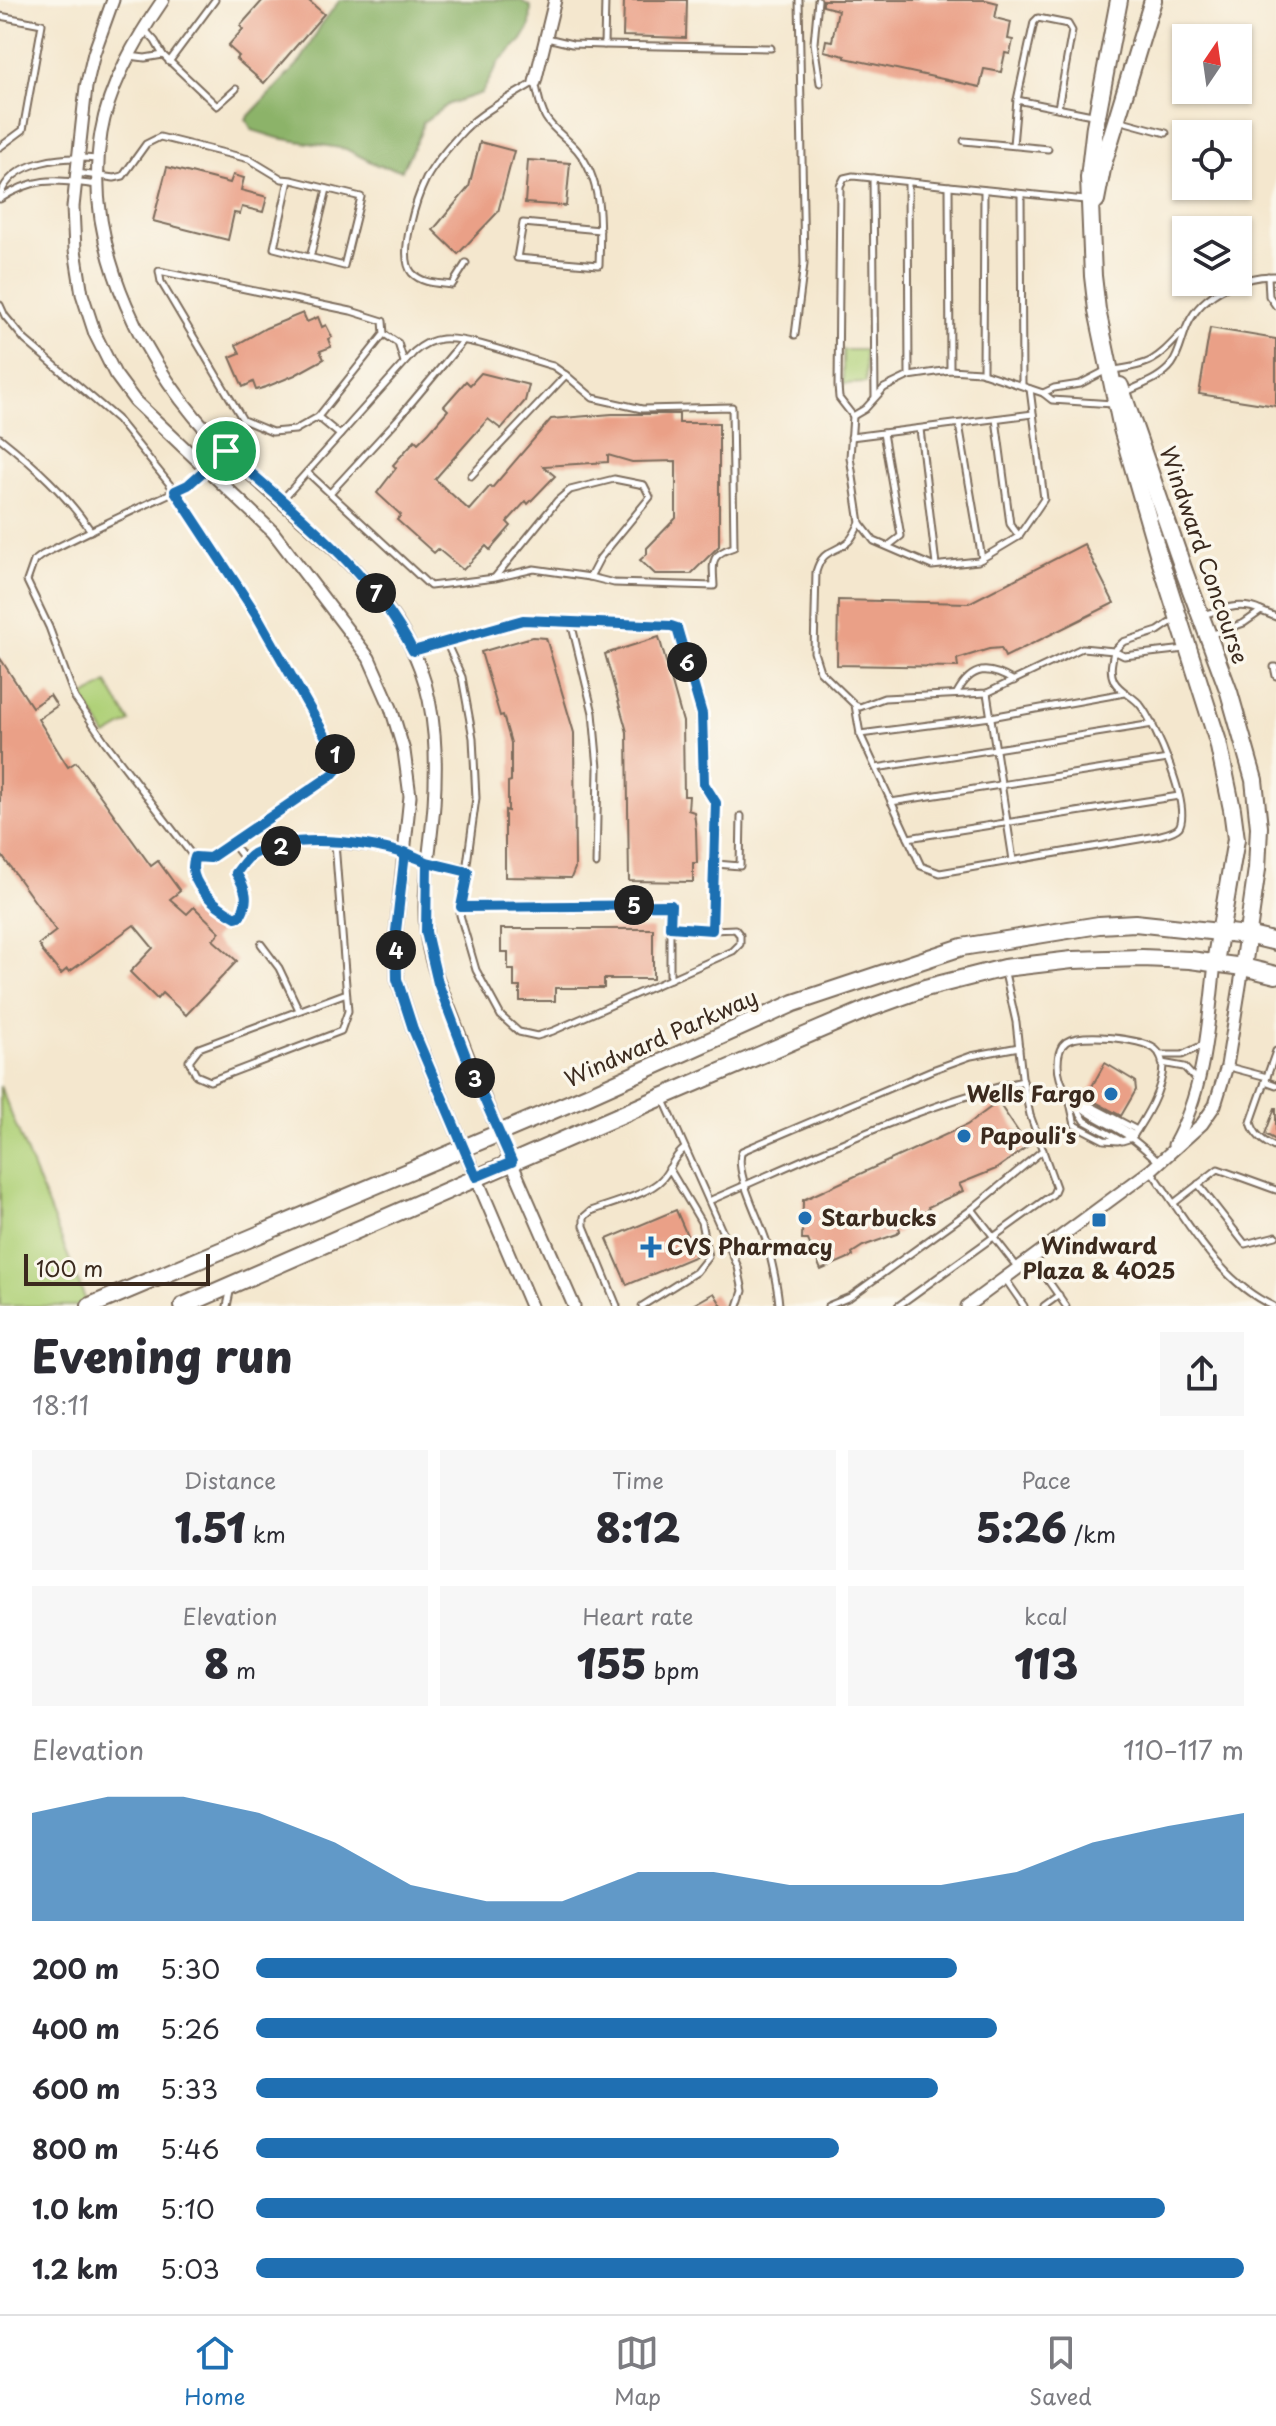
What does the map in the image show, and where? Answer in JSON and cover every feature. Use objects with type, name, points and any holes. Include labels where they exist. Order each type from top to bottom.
[{"type":"main road","name":"Windward Concourse","points":[[1119,0],[1097,116],[1089,178],[1097,310],[1178,617],[1218,742],[1234,824],[1236,839],[1215,963]]},
{"type":"main road","name":"Windward Concourse","points":[[1092,221],[1103,164],[1153,0]]},
{"type":"main road","name":"Windward Concourse","points":[[1120,399],[1229,692],[1254,780],[1259,827],[1257,869],[1243,967]]},
{"type":"main road","name":"Windward Parkway","points":[[90,1306],[589,1095],[794,1003],[962,947],[1099,925],[1135,923],[1219,931],[1276,942]]},
{"type":"main road","points":[[183,1306],[205,1302],[234,1284],[476,1177],[870,1008],[925,988],[1004,968],[1072,960],[1142,958],[1215,963],[1276,975]]},
{"type":"street","points":[[113,0],[94,53],[86,87],[73,207],[75,250],[82,294],[95,334],[115,374],[135,401],[273,532],[369,658],[391,708],[404,751],[410,796],[396,931],[397,979],[413,1029],[531,1306]]},
{"type":"street","points":[[163,0],[121,72],[102,129],[98,159],[101,218],[109,261],[124,301],[156,361],[198,421],[226,451],[366,580],[401,628],[413,651],[433,717],[434,806],[427,862],[426,932],[438,983],[470,1067],[574,1306]]},
{"type":"street","points":[[535,82],[555,0]]},
{"type":"street","points":[[1160,1163],[1190,1112],[1198,1083],[1206,1044],[1215,963]]},
{"type":"street","points":[[967,1306],[1160,1163],[1202,1124],[1215,1105],[1227,1066],[1243,967]]},
{"type":"lane","points":[[169,62],[215,0]]},
{"type":"lane","points":[[604,45],[605,0]]},
{"type":"lane","points":[[795,335],[804,264],[799,0]]},
{"type":"lane","points":[[818,0],[814,43],[820,83]]},
{"type":"lane","points":[[0,16],[42,24],[23,130],[0,147]]},
{"type":"lane","points":[[1013,145],[1017,100],[1034,22],[1038,18],[1068,24],[1072,31],[1058,108]]},
{"type":"lane","points":[[144,28],[169,62],[217,106],[236,89]]},
{"type":"lane","points":[[547,38],[572,44],[771,48]]},
{"type":"lane","points":[[129,56],[145,58],[163,55]]},
{"type":"lane","points":[[466,263],[452,285],[427,282],[413,273],[406,263],[405,248],[425,182],[437,161],[477,118],[535,82],[546,118],[578,151],[593,178],[600,207],[600,230],[599,265],[517,258],[523,223],[600,230]]},
{"type":"lane","points":[[1017,100],[1097,116]]},
{"type":"lane","points":[[1117,120],[1166,133]]},
{"type":"lane","points":[[0,197],[25,184],[45,179],[99,180],[123,176],[146,144],[160,137],[249,159],[282,179],[289,180],[361,197],[344,266],[274,248],[289,180]]},
{"type":"lane","points":[[964,141],[1048,149]]},
{"type":"lane","points":[[0,197],[3,185],[24,168],[56,159],[98,159]]},
{"type":"lane","points":[[1030,389],[1044,499],[1019,536],[982,559],[936,565],[874,541],[860,523],[850,457],[853,416],[839,398],[838,195],[844,178],[853,176],[1090,201]]},
{"type":"lane","points":[[873,178],[875,398]]},
{"type":"lane","points":[[908,182],[909,376]]},
{"type":"lane","points":[[949,186],[950,370]]},
{"type":"lane","points":[[310,258],[327,189]]},
{"type":"lane","points":[[983,373],[984,190]]},
{"type":"lane","points":[[1021,194],[1022,385]]},
{"type":"lane","points":[[159,271],[351,311],[383,321],[384,334],[318,417],[295,430],[272,432],[243,420],[161,282],[159,271]]},
{"type":"lane","points":[[1268,276],[1269,296],[1276,306]]},
{"type":"lane","points":[[1043,393],[1080,384],[1111,369],[1139,367],[1157,360],[1213,296],[1248,278],[1276,276]]},
{"type":"lane","points":[[0,305],[25,340],[117,419],[175,491],[256,614],[339,760],[339,767],[332,775],[210,858],[195,857],[75,698],[49,627],[27,581],[34,561],[42,555],[91,531],[175,491],[188,485],[226,451]]},
{"type":"lane","points":[[853,416],[865,409],[884,388],[909,376],[950,370],[983,373],[1043,393],[1052,400],[1120,399],[1161,375],[1172,364],[1185,329]]},
{"type":"lane","points":[[384,334],[398,343],[404,362]]},
{"type":"lane","points":[[281,501],[404,362],[424,344],[439,339],[463,341],[553,366],[593,398],[642,409],[732,407],[734,547],[719,551],[715,557],[714,586],[614,583],[534,569],[495,578],[430,586],[307,472]]},
{"type":"lane","points":[[330,493],[463,341]]},
{"type":"lane","points":[[471,476],[566,375]]},
{"type":"lane","points":[[851,437],[1033,414]]},
{"type":"lane","points":[[318,417],[340,435]]},
{"type":"lane","points":[[996,419],[1010,524],[1019,536]]},
{"type":"lane","points":[[959,424],[982,559]]},
{"type":"lane","points":[[920,429],[936,565]]},
{"type":"lane","points":[[883,433],[901,536],[887,547]]},
{"type":"lane","points":[[0,438],[74,506],[91,531]]},
{"type":"lane","points":[[495,578],[557,501],[570,490],[614,479],[644,485],[650,497],[600,558],[590,577]]},
{"type":"lane","points":[[860,523],[850,540],[829,550],[819,562],[816,572],[814,652],[820,671],[860,707],[884,698],[987,693],[1082,648],[1114,651],[1124,656],[1188,648]]},
{"type":"lane","points":[[1200,616],[1251,606],[1276,617]]},
{"type":"lane","points":[[1208,636],[1244,623],[1261,611]]},
{"type":"lane","points":[[855,705],[860,734],[921,866],[940,873],[1157,836],[1177,830],[1181,824],[1179,796],[1163,741],[1140,703],[1116,685],[1111,672],[1114,651],[1123,642],[1158,631],[1178,617]]},
{"type":"lane","points":[[413,651],[523,620],[677,628],[702,714],[704,784],[716,803],[712,930]]},
{"type":"lane","points":[[571,622],[593,713],[598,768],[596,864]]},
{"type":"lane","points":[[446,642],[462,677],[473,738],[476,798],[460,915],[476,970],[501,1016],[519,1032],[537,1036],[733,951],[740,944],[740,935],[735,929],[670,927]]},
{"type":"lane","points":[[1276,667],[1276,676]]},
{"type":"lane","points":[[957,693],[964,680],[974,673],[996,670],[1014,681]]},
{"type":"lane","points":[[860,734],[991,717],[1126,692]]},
{"type":"lane","points":[[987,693],[1013,860]]},
{"type":"lane","points":[[876,768],[1153,724]]},
{"type":"lane","points":[[891,802],[1168,759]]},
{"type":"lane","points":[[908,838],[1179,796]]},
{"type":"lane","points":[[716,864],[740,866],[741,816]]},
{"type":"lane","points":[[195,857],[192,866],[196,882],[218,905],[236,917],[246,906],[244,885],[236,873],[253,854],[287,844],[306,841],[405,852],[427,862],[468,872]]},
{"type":"lane","points":[[335,843],[344,994],[348,1011],[341,1031],[210,1081],[196,1075],[189,1061],[199,1048],[344,994]]},
{"type":"lane","points":[[233,844],[246,861]]},
{"type":"lane","points":[[461,907],[671,905],[670,979]]},
{"type":"lane","points":[[261,944],[279,968],[299,1010]]},
{"type":"lane","points":[[898,1306],[995,1238],[1053,1194],[1056,1187],[1030,1115],[1004,968]]},
{"type":"lane","points":[[1068,1093],[1075,1125],[1104,1140],[1122,1141],[1134,1134],[1158,1088],[1162,1063],[1153,1047],[1129,1040],[1081,1036],[1059,1049],[1059,1080],[1068,1093],[1085,1121],[1122,1141]]},
{"type":"lane","points":[[1160,1055],[1182,1055],[1206,1044]]},
{"type":"lane","points":[[779,1306],[767,1241],[746,1185],[740,1157],[742,1151],[932,1070],[971,1056],[1019,1047]]},
{"type":"lane","points":[[1276,1051],[1251,1122],[1252,1128],[1265,1143],[1276,1148]]},
{"type":"lane","points":[[1162,1063],[1184,1067],[1198,1083]]},
{"type":"lane","points":[[1227,1066],[1276,1085]]},
{"type":"lane","points":[[709,1201],[918,1113],[1023,1081]]},
{"type":"lane","points":[[1068,1093],[1134,1134],[1160,1163],[1174,1203],[1199,1238],[1239,1286],[1251,1296],[1273,1306]]},
{"type":"lane","points":[[1068,1093],[1088,1115],[1134,1134]]},
{"type":"lane","points":[[662,1097],[738,1267],[743,1291],[738,1306]]},
{"type":"lane","points":[[617,1306],[584,1226],[584,1217],[591,1211],[655,1186],[665,1177],[672,1158],[685,1148]]},
{"type":"lane","points":[[828,1306],[850,1297],[972,1209],[1043,1150]]},
{"type":"lane","points":[[642,1306],[696,1272],[708,1257],[701,1222],[669,1168]]},
{"type":"lane","points":[[1174,1203],[1218,1169],[1276,1190]]},
{"type":"lane","points":[[1198,1184],[1245,1244],[1276,1236]]},
{"type":"lane","points":[[972,1209],[1019,1269]]},
{"type":"lane","points":[[1032,1259],[1066,1306]]},
{"type":"lane","points":[[1006,1279],[1024,1306]]},
{"type":"lane","points":[[227,1306],[234,1284]]},
{"type":"lane","points":[[1044,1306],[1059,1295]]},
{"type":"green space","points":[[340,0],[520,0],[531,7],[530,26],[522,40],[499,62],[482,93],[449,104],[423,122],[402,170],[377,165],[346,149],[278,138],[252,130],[246,119],[301,61],[321,25]]},
{"type":"green space","points":[[843,350],[865,350],[866,383],[843,384]]},
{"type":"green space","points":[[107,683],[130,722],[106,736],[83,697]]},
{"type":"green space","points":[[0,1086],[88,1306],[0,1306]]},
{"type":"building","points":[[263,0],[308,0],[324,14],[264,83],[236,59],[239,56],[228,46],[243,29],[240,26]]},
{"type":"building","points":[[624,0],[687,0],[686,38],[623,36]]},
{"type":"building","points":[[823,0],[986,0],[998,3],[995,18],[1011,22],[1008,39],[1013,40],[1010,54],[1005,53],[1001,72],[984,69],[980,87],[845,58],[824,51],[826,40],[832,41],[838,10],[823,6]]},
{"type":"building","points":[[480,142],[514,151],[498,212],[458,254],[433,230],[469,187]]},
{"type":"building","points":[[528,160],[570,163],[566,206],[525,203]]},
{"type":"building","points":[[167,167],[230,183],[233,175],[244,178],[241,190],[267,197],[263,212],[242,207],[240,214],[234,213],[228,240],[153,221]]},
{"type":"building","points":[[303,313],[307,322],[318,317],[322,327],[326,325],[332,337],[328,339],[331,347],[320,351],[324,359],[266,387],[256,390],[253,382],[243,387],[230,357],[240,353],[236,345],[266,328]]},
{"type":"building","points":[[1210,328],[1276,339],[1276,406],[1199,394]]},
{"type":"building","points":[[481,373],[529,385],[525,401],[501,429],[488,419],[435,479],[469,510],[551,419],[612,414],[679,414],[679,423],[719,423],[719,546],[691,574],[655,574],[640,560],[647,554],[647,548],[676,518],[676,461],[632,462],[608,455],[608,462],[543,466],[555,476],[507,522],[511,526],[490,550],[486,546],[463,570],[438,549],[434,553],[397,520],[401,515],[377,493],[396,468],[393,465],[448,410],[444,406],[466,381],[470,385]]},
{"type":"building","points":[[1084,544],[1114,603],[1005,657],[1001,648],[957,659],[958,667],[837,665],[838,600],[969,603]]},
{"type":"building","points":[[532,637],[546,638],[574,733],[575,868],[571,878],[505,877],[505,810],[508,811],[508,782],[511,781],[511,743],[481,652]]},
{"type":"building","points":[[659,637],[683,722],[684,796],[689,796],[688,810],[694,812],[696,830],[697,863],[693,863],[693,882],[629,881],[627,732],[605,654]]},
{"type":"building","points":[[0,658],[32,707],[50,695],[57,706],[38,719],[68,767],[76,762],[151,866],[158,861],[180,891],[170,899],[187,914],[194,907],[220,932],[213,940],[237,961],[186,1015],[162,993],[157,999],[130,972],[153,948],[134,925],[69,972],[67,969],[61,974],[42,951],[39,944],[56,931],[0,853]]},
{"type":"building","points":[[501,929],[653,929],[653,979],[604,979],[604,988],[555,988],[555,1001],[520,1001],[520,987],[514,987],[514,970],[508,970],[508,952],[501,952]]},
{"type":"building","name":"Wells Fargo","points":[[1105,1063],[1135,1081],[1136,1090],[1121,1116],[1086,1097]]},
{"type":"building","points":[[998,1102],[1028,1146],[996,1169],[959,1184],[963,1191],[897,1223],[900,1230],[897,1234],[863,1246],[852,1253],[853,1256],[821,1270],[808,1240],[802,1240],[803,1200],[967,1125]]},
{"type":"building","points":[[1276,1108],[1276,1140],[1265,1134]]},
{"type":"building","name":"CVS Pharmacy","points":[[676,1210],[696,1256],[627,1285],[607,1239]]},
{"type":"building","points":[[714,1293],[722,1306],[691,1306]]},
{"type":"place","name":"Wells Fargo","points":[[1111,1094]]},
{"type":"place","name":"Papouli's","points":[[964,1136]]},
{"type":"place","name":"Starbucks","points":[[805,1218]]},
{"type":"place","name":"Windward Plaza & 4025","points":[[1099,1220]]},
{"type":"place","name":"CVS Pharmacy","points":[[651,1247]]},
{"type":"route","points":[[226,451],[188,485],[175,491],[256,614],[339,760],[339,767],[233,844],[210,858],[195,857],[193,876],[218,905],[236,917],[246,906],[247,896],[236,873],[253,854],[287,844],[306,841],[356,845],[405,852],[427,862],[426,932],[438,983],[470,1067],[512,1162],[476,1177],[413,1029],[397,979],[396,931],[405,852],[427,862],[468,872],[461,907],[671,905],[670,927],[712,930],[716,803],[704,784],[702,714],[677,628],[523,620],[413,651],[401,628],[366,580],[226,451]]}]
